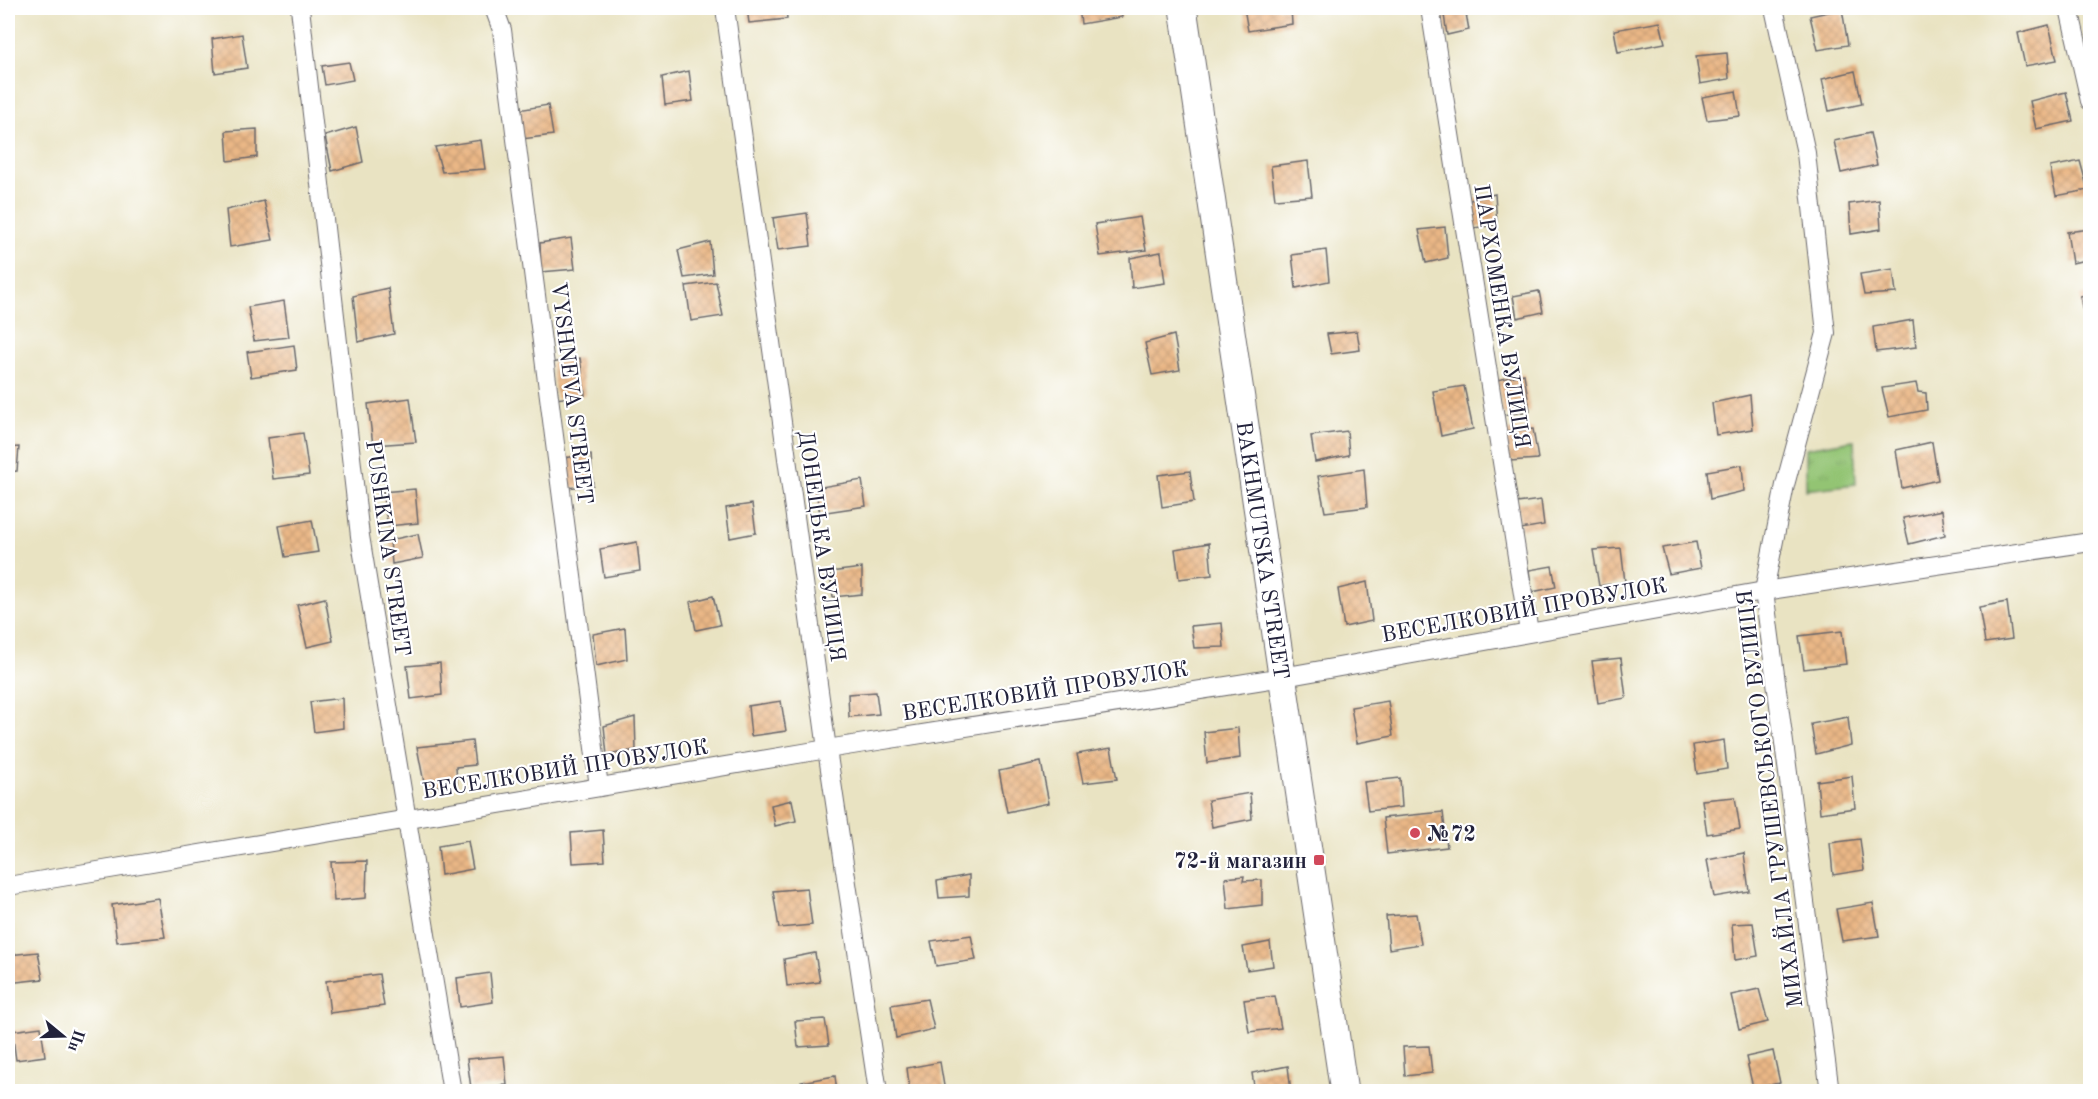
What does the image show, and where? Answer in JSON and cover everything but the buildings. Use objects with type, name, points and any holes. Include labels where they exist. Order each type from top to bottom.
[{"type":"street","name":"PUSHKINA STREET","points":[[300,8],[360,536],[452,1092]]},
{"type":"street","name":"VYSHNEVA STREET","points":[[494,8],[502,30],[599,787]]},
{"type":"street","name":"ДОНЕЦЬКА ВУЛИЦЯ","points":[[725,8],[827,749],[878,1092]]},
{"type":"street","name":"BAKHMUTSKA STREET","points":[[1183,8],[1344,1092]]},
{"type":"street","name":"ПАРХОМЕНКА ВУЛИЦЯ","points":[[1430,8],[1529,632]]},
{"type":"street","name":"МИХАЙЛА ГРУШЕВСЬКОГО ВУЛИЦЯ","points":[[1774,8],[1806,153],[1827,333],[1785,485],[1764,591],[1830,1092]]},
{"type":"street","points":[[2069,8],[2091,101]]},
{"type":"street","name":"ВЕСЕЛКОВИЙ ПРОВУЛОК","points":[[8,886],[827,749],[1283,677],[1764,591],[2091,542]]},
{"type":"green space","points":[[1854,440],[1856,484],[1806,490],[1806,448]]},
{"type":"place","name":"№72","points":[[1415,833]]},
{"type":"place","name":"72-й магазин","points":[[1319,860]]}]
